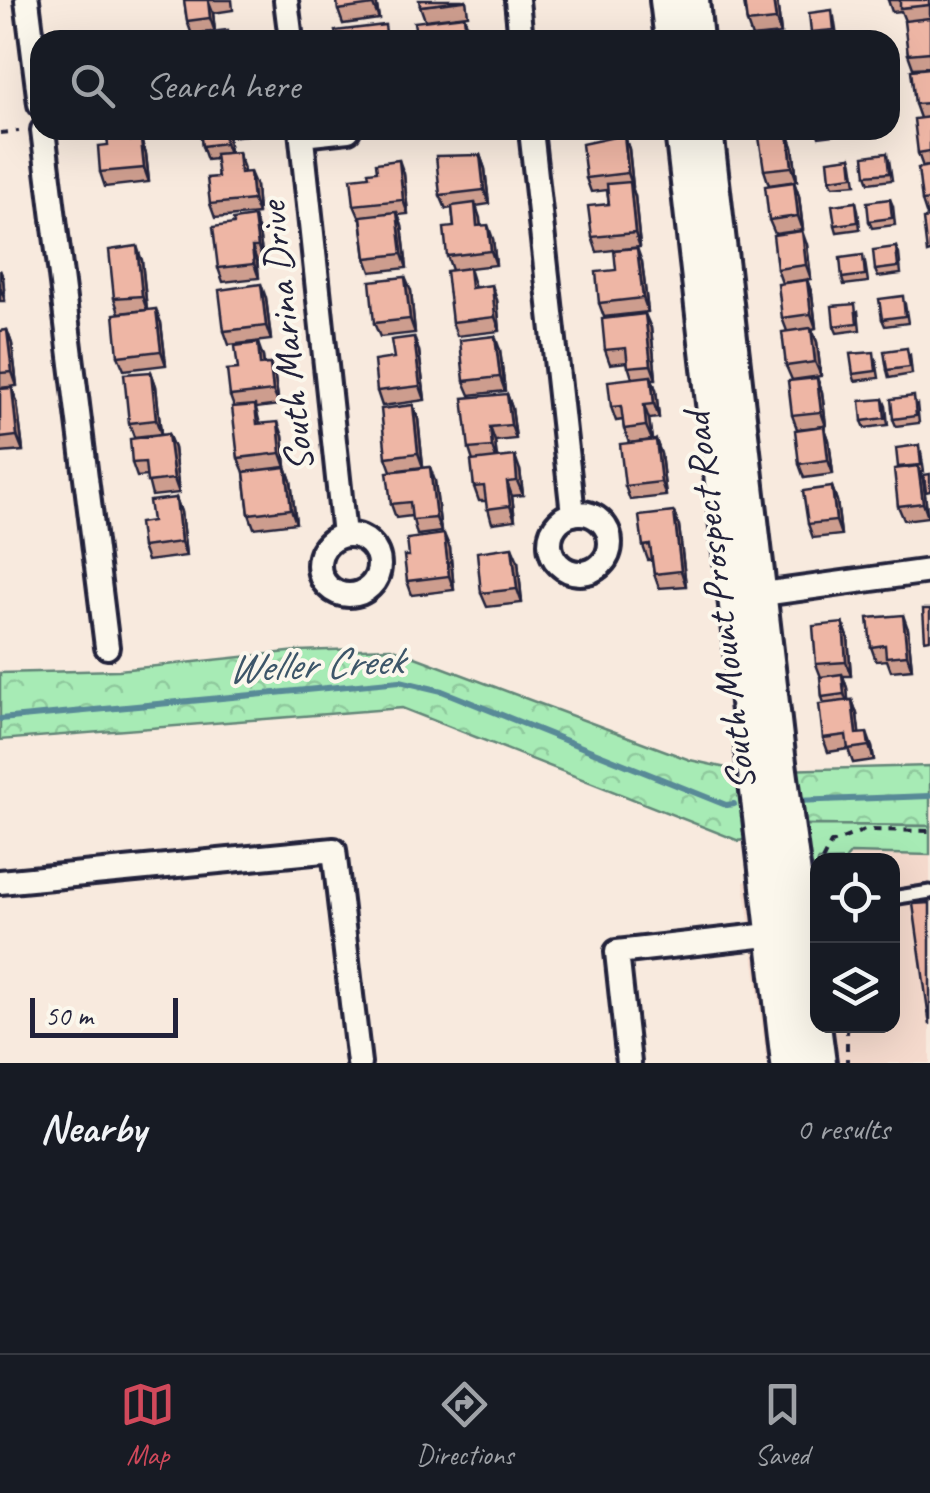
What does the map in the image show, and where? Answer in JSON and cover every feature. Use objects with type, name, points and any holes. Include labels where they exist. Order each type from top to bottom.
[{"type":"main road","points":[[667,0],[671,30]]},
{"type":"main road","points":[[692,0],[695,30]]},
{"type":"main road","name":"South Mount Prospect Road","points":[[683,140],[766,756],[819,1063]]},
{"type":"main road","name":"South Mount Prospect Road","points":[[707,140],[747,596]]},
{"type":"main road","name":"South Mount Prospect Road","points":[[788,1063],[790,906]]},
{"type":"street","points":[[27,0],[31,30]]},
{"type":"street","points":[[286,0],[290,30]]},
{"type":"street","points":[[517,0],[520,30]]},
{"type":"street","points":[[44,140],[106,647]]},
{"type":"street","name":"South Marina Drive","points":[[303,140],[344,536]]},
{"type":"street","points":[[532,140],[573,514]]},
{"type":"street","points":[[747,596],[930,571]]},
{"type":"street","points":[[0,882],[334,850],[359,1063]]},
{"type":"street","points":[[629,1063],[617,952],[790,906]]},
{"type":"lane","points":[[900,897],[930,892]]},
{"type":"path","points":[[0,133],[19,130]]},
{"type":"path","points":[[825,853],[830,843],[866,830],[930,831]]},
{"type":"path","points":[[846,1033],[847,1063]]},
{"type":"shaded area","points":[[900,854],[930,855],[930,1063],[767,1063],[744,882],[810,865],[810,1033],[900,1033]]},
{"type":"green space","name":"Weller Creek","points":[[391,648],[690,760],[740,771],[930,766],[930,826],[806,825],[739,841],[402,708],[0,740],[0,673],[119,670],[298,651]]},
{"type":"green space","points":[[806,825],[930,826],[930,855],[810,853],[810,865]]},
{"type":"building","points":[[184,0],[208,0],[210,18],[187,21]]},
{"type":"building","points":[[337,0],[373,0],[373,5],[338,10]]},
{"type":"building","points":[[419,0],[462,0],[463,1],[420,6]]},
{"type":"building","points":[[744,0],[773,0],[776,20],[747,23]]},
{"type":"building","points":[[900,0],[929,0],[929,5],[900,8]]},
{"type":"building","points":[[832,10],[834,30],[811,30],[809,13]]},
{"type":"building","points":[[464,16],[466,30],[415,30],[414,22]]},
{"type":"building","points":[[930,18],[930,52],[908,54],[904,21]]},
{"type":"building","points":[[385,25],[386,30],[343,30]]},
{"type":"building","points":[[930,68],[930,103],[915,104],[911,70]]},
{"type":"building","points":[[930,117],[930,151],[918,153],[914,119]]},
{"type":"building","points":[[107,140],[141,140],[144,168],[100,172],[98,146],[108,145]]},
{"type":"building","points":[[201,140],[225,140],[225,143],[202,146]]},
{"type":"building","points":[[625,140],[628,173],[586,178],[582,144]]},
{"type":"building","points":[[759,140],[789,140],[792,167],[764,170]]},
{"type":"building","points":[[238,152],[240,173],[250,172],[253,200],[210,204],[207,178],[218,177],[215,154]]},
{"type":"building","points":[[887,153],[889,173],[866,175],[864,156]]},
{"type":"building","points":[[480,155],[484,190],[440,195],[436,156]]},
{"type":"building","points":[[851,157],[853,176],[830,179],[828,160]]},
{"type":"building","points":[[399,160],[403,200],[354,205],[351,178],[369,176],[368,172],[377,171],[376,163]]},
{"type":"building","points":[[930,166],[930,200],[922,201],[918,168]]},
{"type":"building","points":[[630,182],[635,233],[592,237],[588,206],[609,204],[607,184]]},
{"type":"building","points":[[794,182],[798,216],[769,220],[765,186]]},
{"type":"building","points":[[890,199],[892,218],[869,221],[867,202]]},
{"type":"building","points":[[856,202],[858,222],[835,225],[832,205]]},
{"type":"building","points":[[475,203],[477,226],[488,225],[491,251],[447,256],[444,228],[454,227],[452,206]]},
{"type":"building","points":[[397,212],[402,254],[366,258],[361,216]]},
{"type":"building","points":[[254,217],[258,247],[252,247],[254,264],[218,268],[213,227]]},
{"type":"building","points":[[930,218],[930,252],[927,253],[923,219]]},
{"type":"building","points":[[802,231],[806,265],[777,269],[773,235]]},
{"type":"building","points":[[137,246],[142,296],[114,298],[109,250]]},
{"type":"building","points":[[896,247],[898,267],[875,270],[873,250]]},
{"type":"building","points":[[637,248],[643,298],[599,303],[596,272],[616,270],[614,250]]},
{"type":"building","points":[[863,255],[865,275],[842,278],[840,258]]},
{"type":"building","points":[[469,268],[471,288],[492,285],[495,317],[452,322],[446,271]]},
{"type":"building","points":[[405,277],[410,319],[374,323],[370,281]]},
{"type":"building","points":[[807,280],[811,314],[782,318],[778,284]]},
{"type":"building","points":[[261,284],[266,326],[224,331],[219,290]]},
{"type":"building","points":[[903,296],[905,316],[882,319],[879,299]]},
{"type":"building","points":[[855,304],[857,323],[834,326],[832,306]]},
{"type":"building","points":[[156,309],[161,351],[118,356],[114,314]]},
{"type":"building","points":[[645,314],[651,365],[628,367],[626,348],[605,350],[602,319]]},
{"type":"building","points":[[811,328],[815,362],[786,366],[782,332]]},
{"type":"building","points":[[7,330],[12,372],[0,373],[0,331]]},
{"type":"building","points":[[495,336],[500,377],[464,381],[460,340]]},
{"type":"building","points":[[414,337],[420,386],[377,391],[374,361],[394,358],[391,340]]},
{"type":"building","points":[[258,343],[260,365],[270,364],[273,391],[230,396],[227,370],[238,369],[235,346]]},
{"type":"building","points":[[907,348],[910,367],[887,370],[884,351]]},
{"type":"building","points":[[874,352],[876,371],[853,374],[850,354]]},
{"type":"building","points":[[151,372],[156,420],[129,423],[124,374]]},
{"type":"building","points":[[651,376],[654,404],[644,405],[646,426],[624,429],[621,406],[611,407],[608,381]]},
{"type":"building","points":[[817,378],[821,412],[792,415],[788,381]]},
{"type":"building","points":[[12,388],[17,436],[0,438],[0,389]]},
{"type":"building","points":[[507,394],[511,425],[490,427],[492,447],[469,449],[463,398]]},
{"type":"building","points":[[914,396],[916,416],[893,419],[891,399]]},
{"type":"building","points":[[883,399],[885,418],[862,421],[860,401]]},
{"type":"building","points":[[255,405],[257,424],[278,422],[281,453],[238,458],[232,407]]},
{"type":"building","points":[[413,405],[418,453],[386,457],[381,409]]},
{"type":"building","points":[[824,426],[828,460],[799,464],[795,430]]},
{"type":"building","points":[[168,434],[174,479],[147,482],[145,462],[132,463],[130,439]]},
{"type":"building","points":[[656,440],[661,482],[625,486],[620,444]]},
{"type":"building","points":[[919,445],[921,465],[898,467],[896,448]]},
{"type":"building","points":[[515,456],[517,481],[507,482],[510,506],[487,509],[484,486],[474,487],[471,461]]},
{"type":"building","points":[[918,466],[923,503],[898,506],[894,469]]},
{"type":"building","points":[[286,467],[291,509],[249,514],[244,472]]},
{"type":"building","points":[[430,467],[436,518],[412,520],[410,502],[391,504],[387,472]]},
{"type":"building","points":[[930,474],[930,491],[926,492],[924,475]]},
{"type":"building","points":[[832,487],[836,521],[808,524],[803,491]]},
{"type":"building","points":[[176,498],[181,542],[142,547],[139,523],[152,521],[149,501]]},
{"type":"building","points":[[674,512],[681,571],[654,574],[650,545],[643,546],[639,516]]},
{"type":"building","points":[[444,534],[449,576],[407,581],[407,539]]},
{"type":"building","points":[[512,547],[517,589],[481,593],[477,552]]},
{"type":"building","points":[[923,609],[930,609],[930,639],[925,640]]},
{"type":"building","points":[[903,615],[907,655],[886,657],[885,645],[871,647],[868,618]]},
{"type":"building","points":[[843,623],[846,662],[816,664],[813,626]]},
{"type":"building","points":[[842,674],[844,694],[822,697],[820,677]]},
{"type":"building","points":[[852,700],[856,734],[867,733],[869,746],[848,749],[846,735],[823,738],[819,704]]},
{"type":"building","points":[[930,903],[930,1025],[913,904]]},
{"type":"waterway","name":"Weller Creek","points":[[0,719],[400,681],[442,691],[726,805],[734,804]]},
{"type":"waterway","name":"Weller Creek","points":[[795,801],[930,796]]}]
